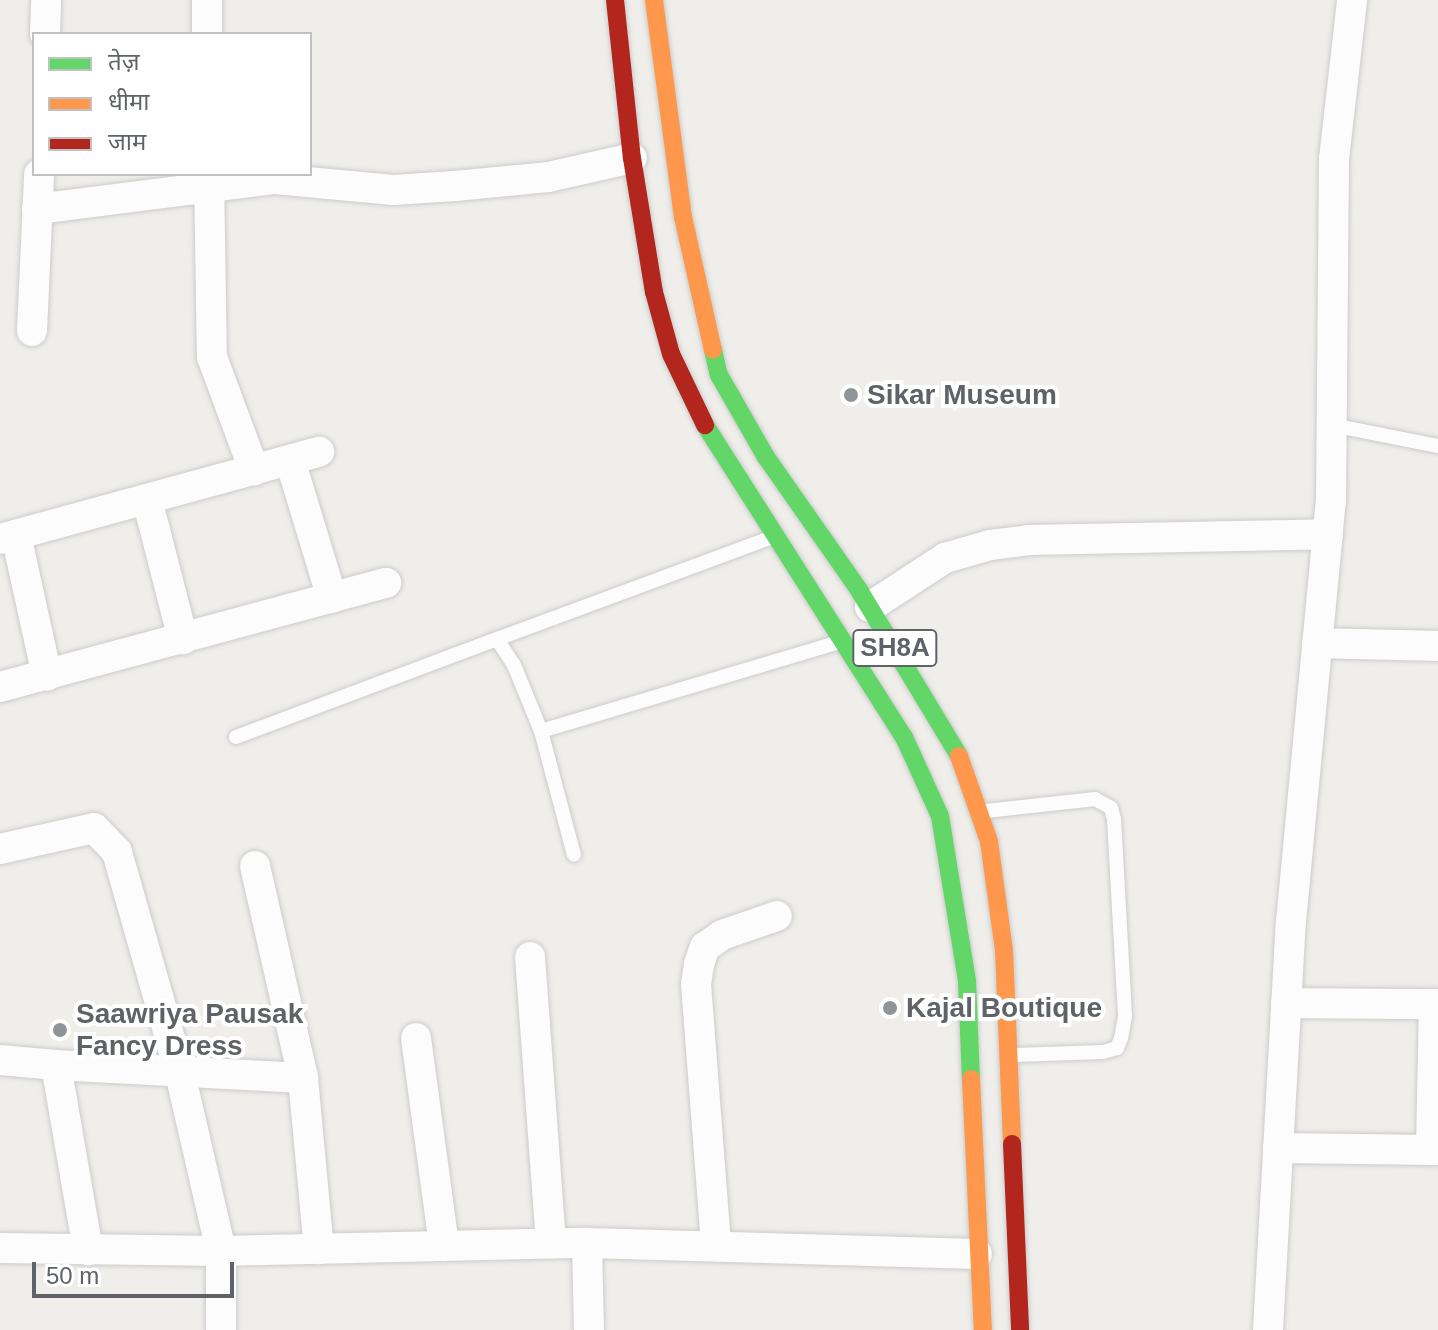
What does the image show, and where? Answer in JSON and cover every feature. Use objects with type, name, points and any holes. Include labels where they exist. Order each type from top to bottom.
[{"type":"main road","name":"SH8A","points":[[615,0],[632,158],[654,292],[671,354],[701,419],[774,537],[864,627],[942,723],[961,814],[957,899],[989,1056],[1020,1330]]},
{"type":"main road","name":"SH8A","points":[[654,0],[683,217],[719,375],[864,627],[904,737],[961,814],[997,890],[977,1254],[983,1330]]},
{"type":"street","points":[[45,32],[46,0]]},
{"type":"street","points":[[207,0],[207,32]]},
{"type":"street","points":[[1268,1330],[1286,1003],[1328,534],[1334,159],[1352,0]]},
{"type":"street","points":[[37,209],[209,182],[286,179],[393,190],[455,186],[548,177],[632,158]]},
{"type":"street","points":[[32,331],[39,176]]},
{"type":"street","points":[[209,182],[212,357],[254,470]]},
{"type":"street","points":[[47,676],[8,537],[319,452]]},
{"type":"street","points":[[290,460],[332,598]]},
{"type":"street","points":[[147,499],[183,639]]},
{"type":"street","points":[[864,627],[945,558],[990,545],[1328,534]]},
{"type":"street","points":[[0,687],[386,583]]},
{"type":"street","points":[[1317,643],[1438,646]]},
{"type":"street","points":[[0,849],[94,828],[107,835],[117,852],[179,1069],[221,1251],[221,1330]]},
{"type":"street","points":[[255,866],[303,1078],[319,1249]]},
{"type":"street","points":[[716,1244],[696,984],[699,964],[705,947],[722,935],[777,916]]},
{"type":"street","points":[[530,957],[551,1243]]},
{"type":"street","points":[[1278,1148],[1435,1150],[1434,1004],[1286,1003]]},
{"type":"street","points":[[416,1038],[444,1246]]},
{"type":"street","points":[[0,1060],[303,1078]]},
{"type":"street","points":[[56,1065],[88,1250]]},
{"type":"street","points":[[587,1243],[589,1330]]},
{"type":"street","points":[[0,1248],[221,1251],[587,1243],[716,1244],[977,1254]]},
{"type":"lane","points":[[1332,425],[1438,446]]},
{"type":"lane","points":[[236,737],[774,537]]},
{"type":"lane","points":[[541,731],[864,627]]},
{"type":"lane","points":[[497,639],[541,731],[574,855]]},
{"type":"lane","points":[[961,814],[1095,799],[1106,801],[1114,819],[1125,1016],[1117,1048],[1103,1052],[989,1056]]},
{"type":"traffic: fast","points":[[713,350],[719,375],[766,457],[859,590],[959,756]]},
{"type":"traffic: fast","points":[[705,425],[904,737],[940,816],[967,981],[971,1079]]},
{"type":"traffic: slow","points":[[654,0],[683,217],[713,350]]},
{"type":"traffic: slow","points":[[959,756],[989,841],[1004,950],[1012,1144]]},
{"type":"traffic: slow","points":[[971,1079],[983,1330]]},
{"type":"traffic: jam","points":[[615,0],[632,158],[654,292],[671,354],[705,425]]},
{"type":"traffic: jam","points":[[1012,1144],[1020,1330]]},
{"type":"place","name":"Sikar Museum","points":[[851,395]]},
{"type":"place","name":"Kajal Boutique","points":[[890,1008]]},
{"type":"place","name":"Saawriya Pausak Fancy Dress","points":[[60,1030]]}]
